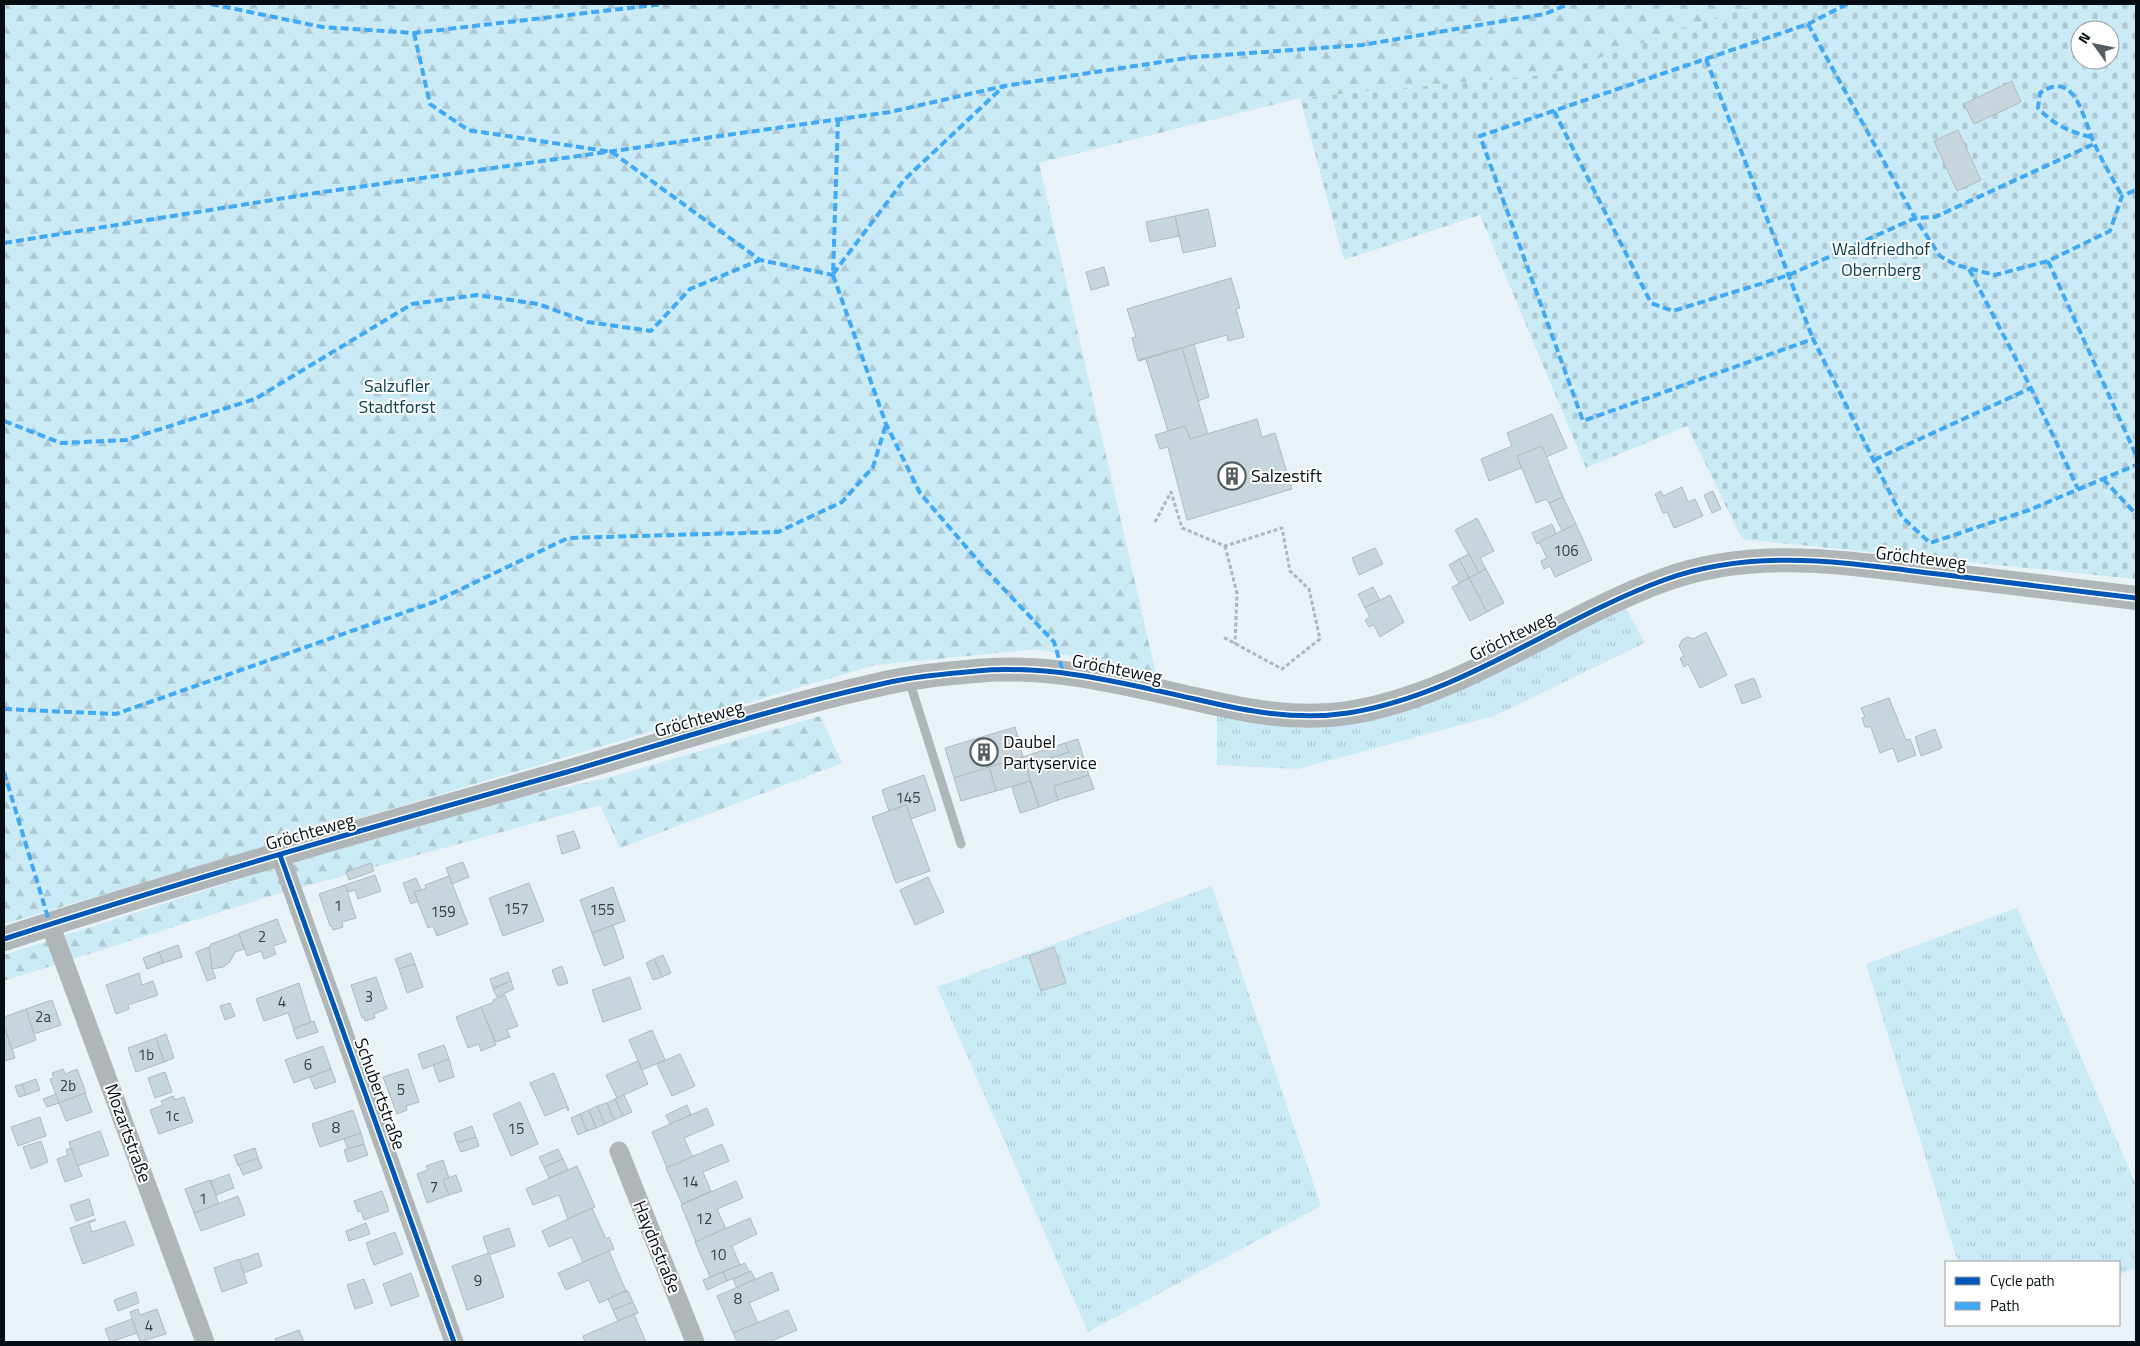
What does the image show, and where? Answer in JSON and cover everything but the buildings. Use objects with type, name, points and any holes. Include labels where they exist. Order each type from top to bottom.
[{"type":"street","name":"Gröchteweg","points":[[4,939],[280,855],[773,712],[881,684],[982,670],[1034,669],[1093,677],[1269,714],[1296,717],[1342,714],[1408,699],[1442,686],[1618,599],[1665,580],[1698,569],[1748,560],[1816,561],[2136,598]]},
{"type":"street","name":"Schubertstraße","points":[[280,855],[454,1342]]},
{"type":"street","name":"Mozartstraße","points":[[50,924],[205,1342]]},
{"type":"street","name":"Haydnstraße","points":[[619,1151],[695,1342]]},
{"type":"lane","points":[[909,680],[962,844]]},
{"type":"path","points":[[1155,522],[1172,492],[1182,528],[1225,546],[1282,528],[1290,571],[1309,589],[1320,639],[1282,669],[1223,638]]},
{"type":"path","points":[[1225,546],[1236,593],[1235,644]]},
{"type":"green space","name":"Salzufler Stadtforst","points":[[4,4],[1756,4],[1553,74],[1300,98],[1039,163],[1156,674],[1038,649],[875,665],[4,924]]},
{"type":"green space","name":"Waldfriedhof Obernberg","points":[[1756,4],[2136,4],[2136,579],[1742,539],[1687,426],[1586,468],[1480,215],[1344,260],[1300,98],[1553,74]]},
{"type":"green space","points":[[1625,607],[1645,643],[1494,716],[1298,769],[1217,765],[1217,711],[1300,728],[1368,720],[1471,686]]},
{"type":"green space","points":[[820,716],[842,763],[620,848],[600,805],[277,894],[4,981],[4,955],[256,874],[495,803],[607,778]]},
{"type":"green space","points":[[1212,886],[1321,1206],[1088,1332],[937,987]]},
{"type":"green space","points":[[2017,908],[2136,1185],[2136,1268],[2120,1274],[2120,1261],[1958,1261],[1866,964]]},
{"type":"marked path","points":[[211,4],[322,27],[414,33],[663,4]]},
{"type":"marked path","points":[[4,243],[316,193],[890,112],[1004,86],[1194,57],[1362,45],[1545,14],[1568,4]]},
{"type":"marked path","points":[[1847,4],[1808,24],[1480,136],[1583,421],[1813,339],[1902,517],[1930,543],[2029,510],[2136,465]]},
{"type":"marked path","points":[[1808,24],[1915,218],[1940,256],[1956,265],[1995,275],[2048,261],[2110,231],[2122,196],[2136,190]]},
{"type":"marked path","points":[[414,33],[430,104],[468,130],[612,152],[760,260],[833,275]]},
{"type":"marked path","points":[[1706,59],[1813,339]]},
{"type":"marked path","points":[[833,274],[904,180],[1004,86]]},
{"type":"marked path","points":[[2091,137],[2062,127],[2044,114],[2038,108],[2040,93],[2057,86],[2073,94],[2098,152],[2122,196]]},
{"type":"marked path","points":[[1554,111],[1651,303],[1673,311],[1789,275],[1915,218],[1935,217],[2094,144]]},
{"type":"marked path","points":[[838,119],[833,275],[886,424],[920,493],[985,569],[1054,642],[1063,672]]},
{"type":"marked path","points":[[4,421],[61,443],[126,440],[255,399],[412,304],[477,295],[538,304],[588,322],[651,331],[690,289],[760,260]]},
{"type":"marked path","points":[[2048,261],[2136,455]]},
{"type":"marked path","points":[[1969,269],[2031,388],[2078,489]]},
{"type":"marked path","points":[[1874,460],[2031,388]]},
{"type":"marked path","points":[[4,709],[116,714],[434,602],[568,538],[778,532],[842,502],[873,467],[886,424]]},
{"type":"marked path","points":[[2103,479],[2136,514]]},
{"type":"marked path","points":[[4,772],[50,924]]},
{"type":"cycle path","points":[[4,939],[285,853],[760,715],[838,694],[914,678],[964,672],[1032,670],[1087,676],[1271,714],[1329,715],[1390,704],[1430,690],[1470,673],[1624,596],[1664,580],[1698,570],[1732,564],[1800,560],[1834,562],[2136,598]]},
{"type":"cycle path","points":[[280,855],[454,1342]]},
{"type":"place","name":"Salzestift","points":[[1232,476]]},
{"type":"place","name":"Daubel Partyservice","points":[[984,752]]}]
